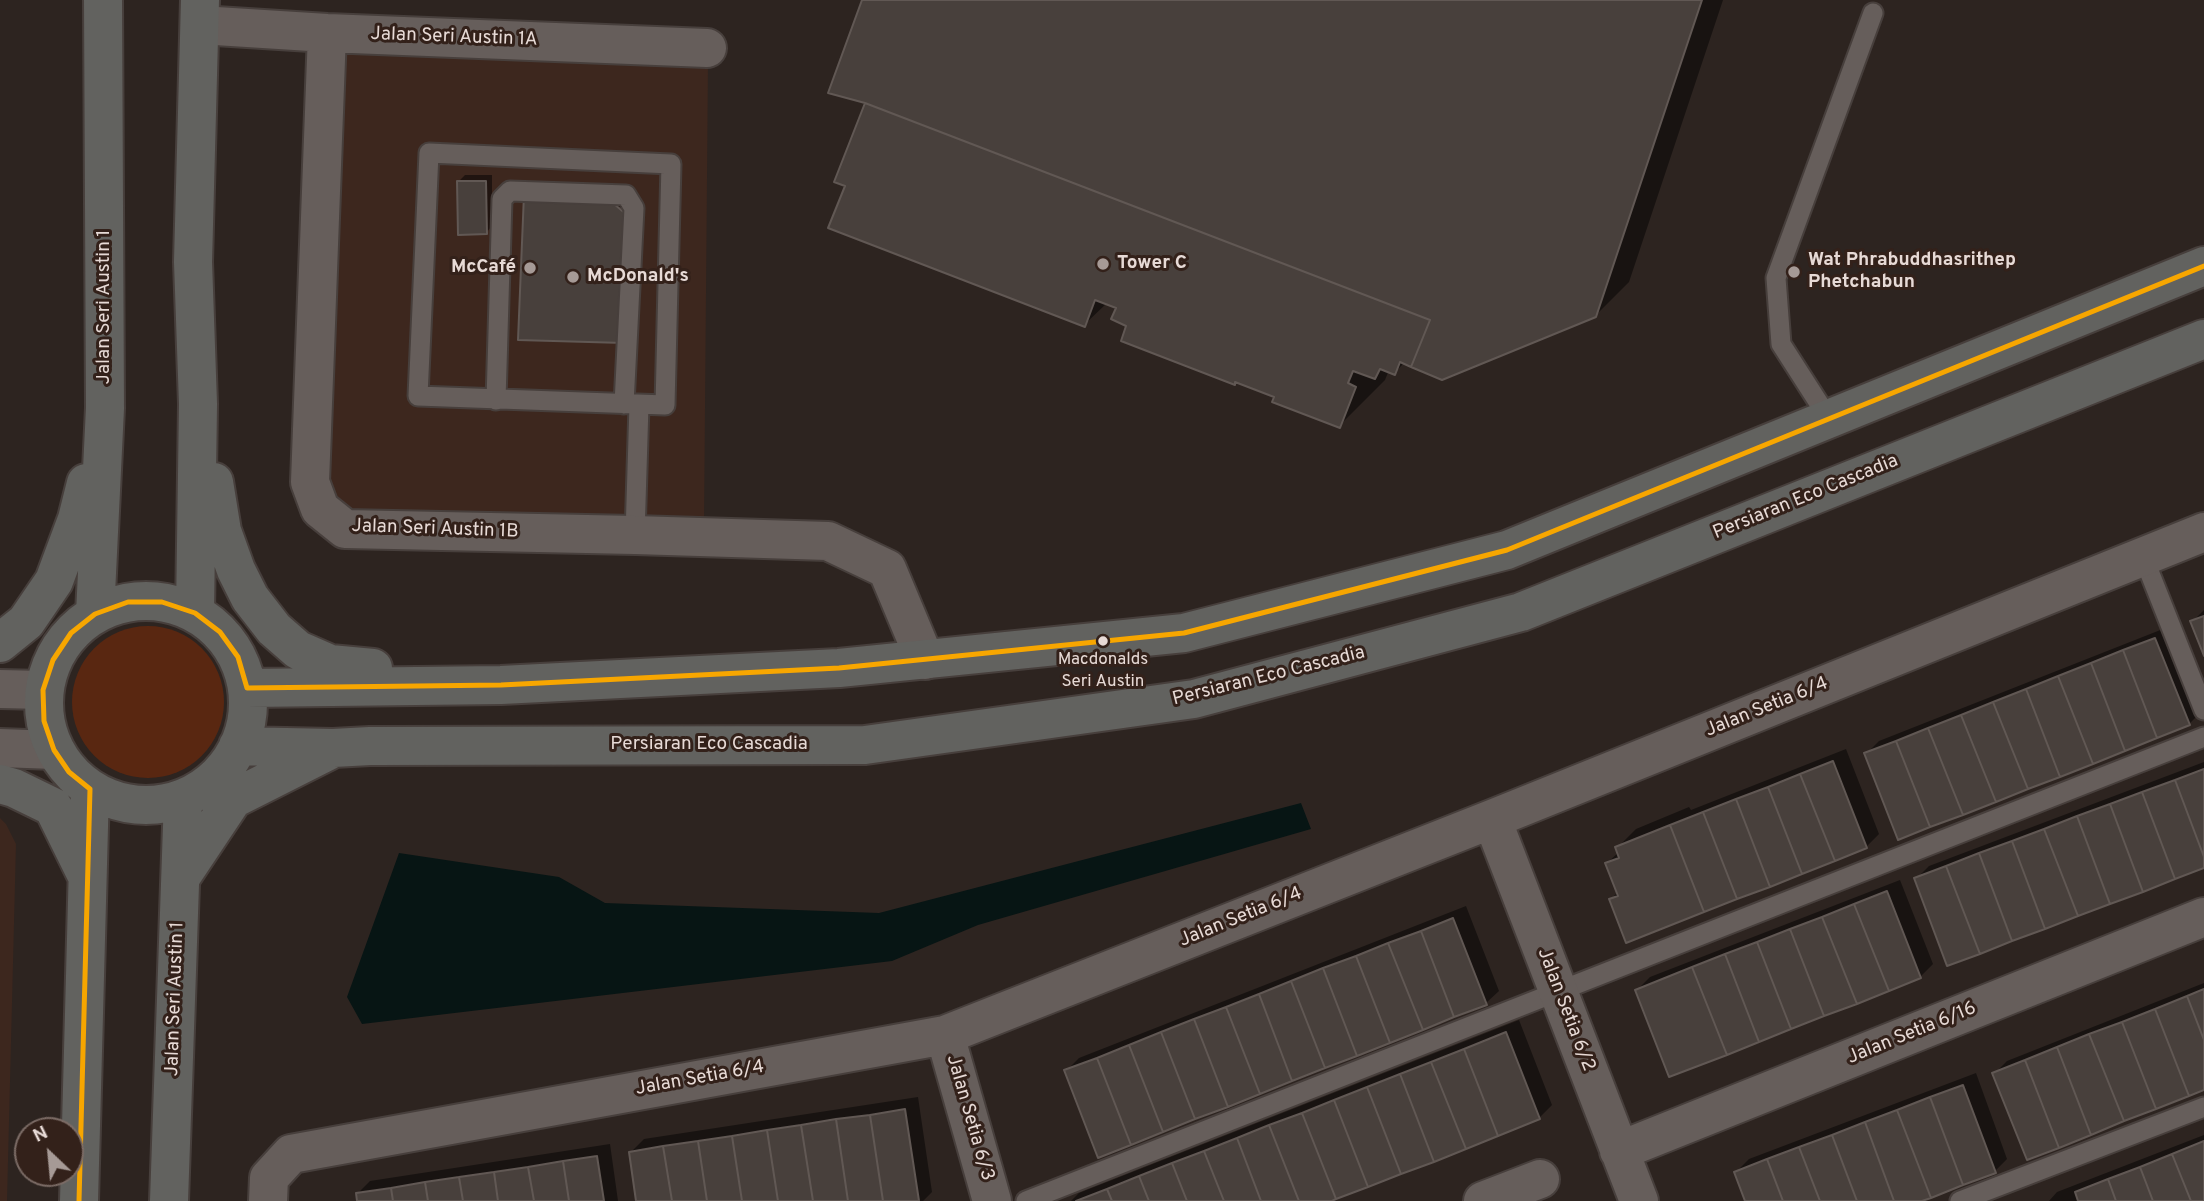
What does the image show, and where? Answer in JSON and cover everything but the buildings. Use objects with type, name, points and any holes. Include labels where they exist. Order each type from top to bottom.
[{"type":"main road","name":"Jalan Seri Austin 1","points":[[95,614],[105,408],[103,0]]},
{"type":"main road","points":[[195,613],[198,404],[193,262],[200,12]]},
{"type":"main road","points":[[247,688],[501,685],[839,668],[1184,633],[1507,550],[2204,266]]},
{"type":"main road","name":"Persiaran Eco Cascadia","points":[[238,746],[333,748],[865,745],[1194,699],[1521,612],[2204,339]]},
{"type":"main road","points":[[198,404],[222,531],[250,598],[274,629],[298,650],[330,664],[501,685]]},
{"type":"main road","points":[[0,643],[26,622],[54,581],[77,519],[105,408]]},
{"type":"main road","points":[[128,602],[162,602],[195,613],[220,632],[238,657],[247,688],[247,718],[238,746],[224,768],[206,785],[184,798],[160,804],[136,805],[112,799],[90,789],[69,772],[54,750],[44,721],[43,690],[53,660],[71,633],[95,614],[128,602]]},
{"type":"main road","points":[[181,877],[233,799],[333,748]]},
{"type":"main road","points":[[0,784],[53,807],[87,877]]},
{"type":"main road","points":[[79,1201],[90,789]]},
{"type":"main road","name":"Jalan Seri Austin 1","points":[[169,1201],[184,798]]},
{"type":"street","name":"Jalan Seri Austin 1A","points":[[200,12],[327,33],[707,48]]},
{"type":"street","name":"Jalan Seri Austin 1B","points":[[327,33],[310,482],[320,509],[345,529],[828,541],[887,569],[925,660]]},
{"type":"street","name":"Jalan Setia 6/4","points":[[268,1201],[269,1178],[291,1154],[945,1035],[1492,819],[2204,531]]},
{"type":"street","points":[[0,689],[43,690]]},
{"type":"street","points":[[0,748],[54,750]]},
{"type":"street","name":"Jalan Setia 6/2","points":[[1492,819],[1639,1201]]},
{"type":"street","name":"Jalan Setia 6/16","points":[[1619,1151],[2204,917]]},
{"type":"street","name":"Jalan Setia 6/3","points":[[945,1035],[992,1201]]},
{"type":"street","points":[[1483,1201],[1541,1179]]},
{"type":"lane","points":[[1829,419],[1781,344],[1776,278],[1872,13]]},
{"type":"lane","points":[[429,153],[671,164],[665,405],[496,400],[418,396],[429,153]]},
{"type":"lane","points":[[496,400],[502,199],[510,191],[626,195],[634,208],[632,404],[635,535]]},
{"type":"lane","points":[[2143,556],[2204,710]]},
{"type":"lane","points":[[1026,1201],[2204,737]]},
{"type":"lane","points":[[1960,1201],[2204,1107]]},
{"type":"shaded area","points":[[340,47],[708,63],[704,523],[350,516],[325,483]]},
{"type":"shaded area","points":[[148,626],[177,632],[202,648],[218,673],[224,702],[218,731],[202,756],[177,772],[148,778],[119,772],[94,756],[78,731],[72,702],[78,673],[94,648],[119,632]]},
{"type":"shaded area","points":[[1301,803],[1311,829],[978,925],[892,961],[362,1024],[347,997],[399,853],[559,877],[605,903],[879,913]]},
{"type":"shaded area","points":[[0,818],[16,844],[7,1201],[0,1201]]},
{"type":"transit line","points":[[79,1201],[90,789],[69,772],[54,750],[44,721],[43,690],[53,660],[71,633],[95,614],[128,602],[162,602],[195,613],[220,632],[238,657],[247,688],[501,685],[839,668],[1184,633],[1507,550],[2204,266]]},
{"type":"place","name":"Tower C","points":[[1103,264]]},
{"type":"place","name":"McCafé","points":[[530,268]]},
{"type":"place","name":"Wat Phrabuddhasrithep Phetchabun","points":[[1794,272]]},
{"type":"place","name":"McDonald's","points":[[573,277]]},
{"type":"place","name":"Macdonalds Seri Austin","points":[[1103,641]]}]
